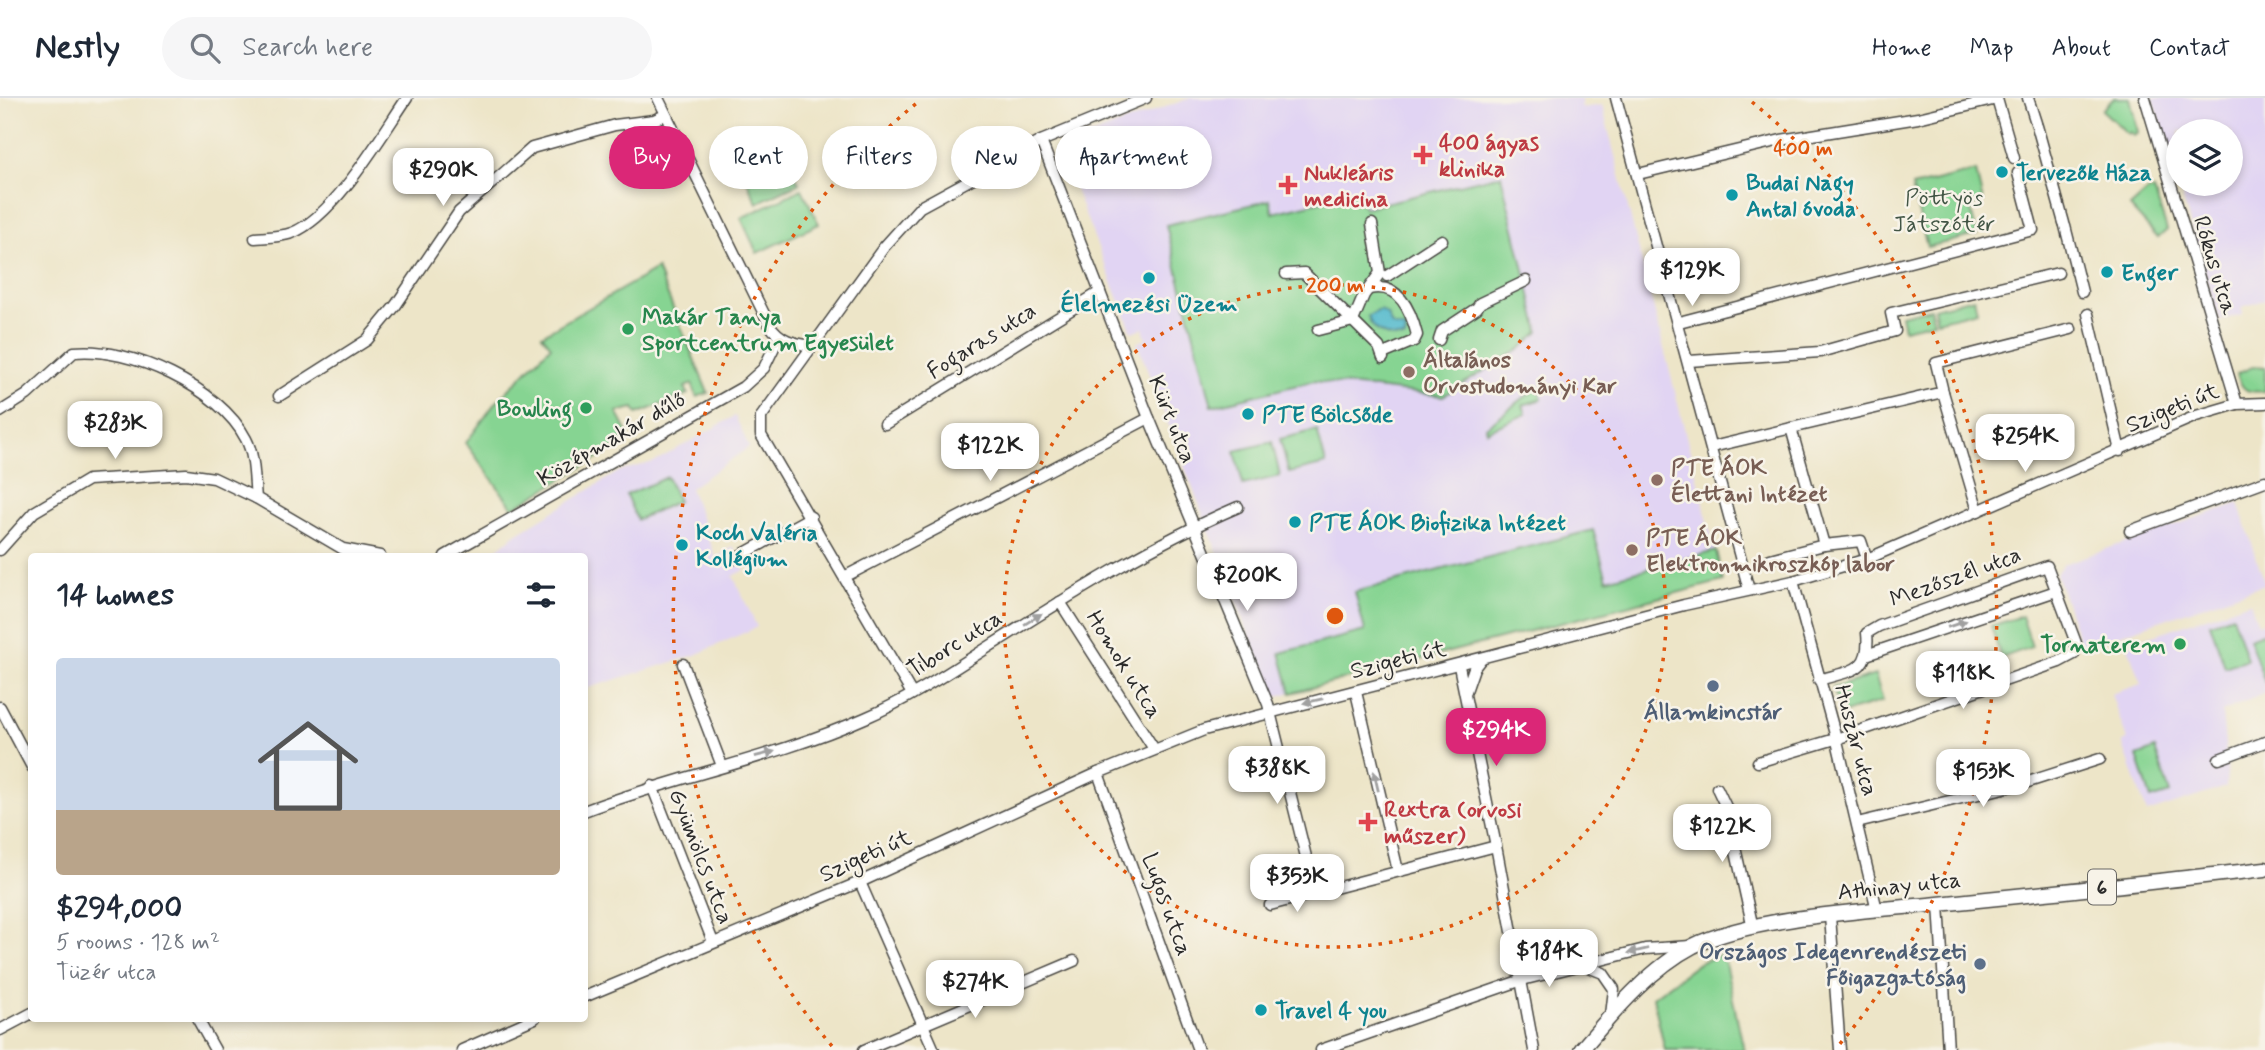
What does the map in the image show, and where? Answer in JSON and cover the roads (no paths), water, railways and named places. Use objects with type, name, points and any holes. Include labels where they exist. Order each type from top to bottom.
[{"type":"main road","name":"Athinay utca","points":[[1581,1050],[1655,972],[1694,946],[1752,928],[1877,910],[2265,870]]},
{"type":"street","points":[[255,238],[293,232],[312,221],[334,200],[407,98]]},
{"type":"street","points":[[658,98],[769,324],[779,337],[791,343],[812,346]]},
{"type":"street","points":[[1041,141],[1146,98]]},
{"type":"street","points":[[1616,98],[1679,322],[1749,590]]},
{"type":"street","points":[[2028,98],[2083,293],[2120,451]]},
{"type":"street","name":"Rókus utca","points":[[2145,98],[2238,404]]},
{"type":"street","points":[[1638,174],[1781,140],[1918,118],[1997,99],[2014,158]]},
{"type":"street","points":[[279,396],[367,340],[396,305],[459,212],[532,148],[604,128],[654,120],[665,115]]},
{"type":"street","name":"Kürt utca","points":[[1041,141],[1149,418],[1270,711],[1315,893]]},
{"type":"street","points":[[1679,322],[2033,230],[2018,173]]},
{"type":"street","points":[[912,694],[846,576],[761,435],[761,417],[884,247],[920,207],[953,189]]},
{"type":"street","points":[[1372,224],[1384,279],[1400,296],[1414,325],[1416,338]]},
{"type":"street","points":[[1353,321],[1370,289],[1442,240]]},
{"type":"street","points":[[1286,274],[1302,272],[1353,321],[1383,356],[1416,338],[1442,342],[1442,331],[1477,308],[1480,303],[1527,281]]},
{"type":"street","points":[[1689,361],[1819,352],[1895,331],[1891,313],[2058,273]]},
{"type":"street","name":"Fogaras utca","points":[[885,424],[1100,292]]},
{"type":"street","points":[[1342,310],[1360,305]]},
{"type":"street","points":[[1318,330],[1353,321]]},
{"type":"street","points":[[1978,511],[1936,363],[2071,329]]},
{"type":"street","name":"Középmakár dűlő","points":[[451,553],[743,387],[764,368],[779,337]]},
{"type":"street","points":[[0,412],[27,395],[74,352],[91,352],[148,363],[166,370],[198,391],[226,414],[243,433],[251,454],[256,498]]},
{"type":"street","points":[[1712,447],[1943,392]]},
{"type":"street","name":"Szigeti út","points":[[588,995],[860,882],[1098,773],[1204,730],[1270,711],[1356,692],[1749,590],[1793,581],[1867,559],[2196,416],[2238,404],[2265,403]]},
{"type":"street","points":[[846,576],[1149,418]]},
{"type":"street","points":[[1791,428],[1824,545]]},
{"type":"street","points":[[0,550],[34,512],[88,480],[186,474],[214,478],[256,498],[343,549],[364,553]]},
{"type":"street","points":[[2130,531],[2265,481]]},
{"type":"street","name":"Tiborc utca","points":[[588,810],[652,786],[778,751],[866,718],[912,694],[1060,602],[1194,526],[1238,507]]},
{"type":"street","points":[[734,559],[811,517]]},
{"type":"street","points":[[1770,559],[1824,545],[1861,541],[1867,559]]},
{"type":"street","name":"Mezőszél utca","points":[[1758,762],[1836,738],[2072,656],[2076,643],[2047,566],[1879,626],[1867,633],[1869,653]]},
{"type":"street","name":"Huszár utca","points":[[1793,581],[1836,738],[1877,910]]},
{"type":"street","points":[[1819,680],[1853,670],[1869,653],[2056,591]]},
{"type":"street","name":"Homok utca","points":[[1060,602],[1154,749]]},
{"type":"street","points":[[1465,697],[1470,678],[1481,659]]},
{"type":"street","points":[[683,664],[722,766]]},
{"type":"street","points":[[1459,666],[1534,1050]]},
{"type":"street","points":[[1356,692],[1398,871]]},
{"type":"street","points":[[0,707],[28,760]]},
{"type":"street","points":[[2219,759],[2265,742]]},
{"type":"street","points":[[1857,823],[2025,783],[2100,759]]},
{"type":"street","name":"Lugos utca","points":[[1098,773],[1198,1050]]},
{"type":"street","name":"Gyümölcs utca","points":[[652,786],[713,942]]},
{"type":"street","points":[[1717,788],[1726,807],[1752,928]]},
{"type":"street","points":[[1270,905],[1496,846]]},
{"type":"street","points":[[860,882],[934,1050]]},
{"type":"street","points":[[1939,904],[1948,1050]]},
{"type":"street","points":[[1830,916],[1840,1050]]},
{"type":"street","points":[[1321,1050],[1522,980],[1645,949],[1694,946]]},
{"type":"street","points":[[863,1050],[1074,961]]},
{"type":"street","points":[[1583,965],[1603,973],[1614,989],[1611,1018]]},
{"type":"street","points":[[0,1030],[28,1015]]},
{"type":"street","points":[[199,1022],[215,1050]]},
{"type":"street","points":[[462,1050],[526,1022]]},
{"type":"water","points":[[1380,310],[1387,314],[1392,326],[1406,329],[1405,338],[1387,336],[1373,326],[1368,316]]},
{"type":"place","name":"400 ágyas klinika","points":[[1423,155]]},
{"type":"place","name":"Tervezők Háza","points":[[2002,172]]},
{"type":"place","name":"Nukleáris medicina","points":[[1288,185]]},
{"type":"place","name":"Budai Nagy Antal óvoda","points":[[1732,195]]},
{"type":"place","name":"Enger","points":[[2107,272]]},
{"type":"place","name":"Élelmezési Üzem","points":[[1149,278]]},
{"type":"place","name":"Makár Tanya Sportcentrum Egyesület","points":[[628,329]]},
{"type":"place","name":"Általános Orvostudományi Kar","points":[[1409,372]]},
{"type":"place","name":"Bowling","points":[[586,408]]},
{"type":"place","name":"PTE Bölcsőde","points":[[1248,414]]},
{"type":"place","name":"PTE ÁOK Élettani Intézet","points":[[1657,480]]},
{"type":"place","name":"PTE ÁOK Biofizika Intézet","points":[[1295,522]]},
{"type":"place","name":"Koch Valéria Kollégium","points":[[682,545]]},
{"type":"place","name":"PTE ÁOK Elektronmikroszkóp labor","points":[[1632,550]]},
{"type":"place","name":"Tornaterem","points":[[2180,644]]},
{"type":"place","name":"Államkincstár","points":[[1713,686]]},
{"type":"place","name":"Rextra (orvosi műszer)","points":[[1368,822]]},
{"type":"place","name":"Országos Idegenrendészeti Főigazgatóság","points":[[1980,964]]},
{"type":"place","name":"Travel 4 you","points":[[1261,1010]]},
{"type":"park label","name":"Pöttyös Játszótér","points":[[1944,210]]}]
